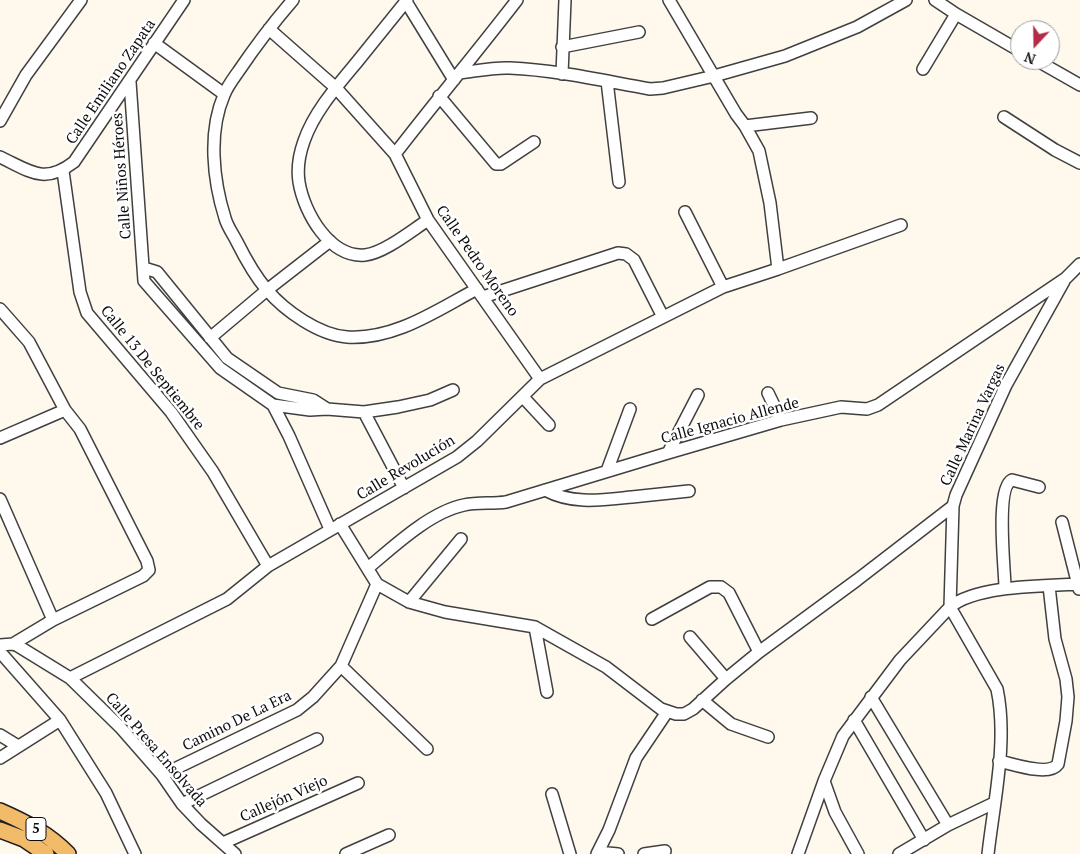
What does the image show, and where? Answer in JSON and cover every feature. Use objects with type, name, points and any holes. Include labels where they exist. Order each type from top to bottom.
[{"type":"main road","name":"5","points":[[0,811],[28,824],[58,843],[68,854]]},
{"type":"main road","name":"5","points":[[0,830],[24,839],[46,854]]},
{"type":"street","points":[[0,121],[26,75],[81,0]]},
{"type":"street","name":"Calle Emiliano Zapata","points":[[63,171],[84,150],[184,0]]},
{"type":"street","points":[[293,0],[269,29],[224,94],[216,123],[214,153],[218,189],[225,219],[245,256],[267,290],[290,311],[309,325],[346,337],[384,334],[414,323],[480,293],[618,253],[626,254],[634,260],[663,317]]},
{"type":"street","points":[[428,220],[372,254],[354,255],[344,253],[330,241],[310,217],[299,182],[298,163],[304,140],[318,113],[406,0],[457,76]]},
{"type":"street","points":[[395,154],[439,96],[517,0]]},
{"type":"street","points":[[562,74],[565,0]]},
{"type":"street","points":[[457,76],[490,68],[510,68],[562,74],[650,89],[663,88],[714,76],[794,52],[857,27],[906,0]]},
{"type":"street","points":[[935,0],[1010,45]]},
{"type":"street","points":[[675,2],[714,76],[759,151],[770,202],[778,269]]},
{"type":"street","points":[[923,69],[956,14]]},
{"type":"street","name":"Calle Pedro Moreno","points":[[269,29],[336,88],[395,154],[428,220],[540,379]]},
{"type":"street","points":[[562,47],[639,32]]},
{"type":"street","points":[[154,43],[224,94]]},
{"type":"street","points":[[1054,70],[1080,85]]},
{"type":"street","points":[[607,81],[619,182]]},
{"type":"street","name":"Calle Niños Héroes","points":[[130,82],[144,281],[220,368],[273,405],[310,410],[327,409],[364,412],[430,400],[453,390]]},
{"type":"street","points":[[439,96],[496,164],[501,164],[534,142]]},
{"type":"street","points":[[1004,117],[1054,150],[1080,163]]},
{"type":"street","points":[[745,126],[811,118]]},
{"type":"street","points":[[0,158],[37,174],[63,171]]},
{"type":"street","name":"Calle 13 De Septiembre","points":[[63,171],[80,292],[87,313],[171,412],[214,472],[268,566]]},
{"type":"street","points":[[685,212],[723,287]]},
{"type":"street","name":"Calle Revolución","points":[[70,678],[226,599],[268,566],[457,457],[477,441],[540,379],[723,287],[901,224]]},
{"type":"street","points":[[210,338],[330,241]]},
{"type":"street","name":"Calle Ignacio Allende","points":[[368,568],[414,530],[442,514],[463,505],[506,502],[781,420],[841,408],[867,409],[878,405],[1066,278],[1080,264]]},
{"type":"street","name":"Calle Niños Héroes","points":[[144,268],[157,272],[227,358],[270,388],[285,395],[313,400],[327,409]]},
{"type":"street","name":"Calle Marina Vargas","points":[[950,607],[953,506],[956,495],[1006,385],[1066,278]]},
{"type":"street","points":[[0,309],[29,342],[65,410],[80,429],[147,560],[149,570],[143,576],[53,620],[12,644],[0,645]]},
{"type":"street","points":[[768,393],[781,420]]},
{"type":"street","points":[[668,453],[698,395]]},
{"type":"street","points":[[523,397],[549,425]]},
{"type":"street","points":[[273,405],[335,526],[368,568],[377,584],[409,602],[445,612],[535,627],[606,667],[667,712],[676,714],[684,714],[693,709],[759,652],[858,580],[953,506]]},
{"type":"street","points":[[607,472],[630,408]]},
{"type":"street","points":[[0,438],[65,410]]},
{"type":"street","points":[[364,412],[404,488]]},
{"type":"street","points":[[1006,588],[1002,509],[1006,485],[1012,480],[1039,487]]},
{"type":"street","points":[[545,490],[556,496],[590,502],[689,491]]},
{"type":"street","points":[[0,498],[53,620]]},
{"type":"street","points":[[798,854],[824,781],[843,736],[900,660],[950,607],[959,600],[1006,588],[1079,586],[1062,522]]},
{"type":"street","points":[[409,602],[461,539]]},
{"type":"street","name":"Camino De La Era","points":[[162,775],[298,710],[340,666],[377,584]]},
{"type":"street","points":[[999,761],[1046,771],[1055,768],[1058,764],[1066,721],[1068,696],[1066,679],[1055,639],[1049,586]]},
{"type":"street","points":[[652,619],[710,587],[721,587],[729,593],[759,652]]},
{"type":"street","points":[[950,607],[997,689],[1001,723],[999,761],[988,854]]},
{"type":"street","points":[[535,627],[547,692]]},
{"type":"street","points":[[690,638],[726,679]]},
{"type":"street","name":"Calle Presa Ensolvada","points":[[12,644],[70,678],[120,727],[162,775],[182,804],[201,824],[236,854]]},
{"type":"street","points":[[0,652],[60,720],[106,793],[135,854]]},
{"type":"street","points":[[340,666],[426,749]]},
{"type":"street","points":[[871,697],[948,826]]},
{"type":"street","points":[[702,700],[731,724],[768,737]]},
{"type":"street","points":[[618,854],[598,853],[620,804],[636,758],[667,712]]},
{"type":"street","points":[[0,758],[60,720]]},
{"type":"street","points":[[854,720],[924,840]]},
{"type":"street","points":[[0,735],[18,746]]},
{"type":"street","points":[[182,804],[317,739]]},
{"type":"street","points":[[824,781],[835,812],[858,854]]},
{"type":"street","name":"Callejón Viejo","points":[[223,843],[358,783]]},
{"type":"street","points":[[552,794],[570,854]]},
{"type":"street","points":[[899,854],[994,802]]},
{"type":"street","points":[[346,854],[389,835]]},
{"type":"street","points":[[644,854],[665,851]]}]
